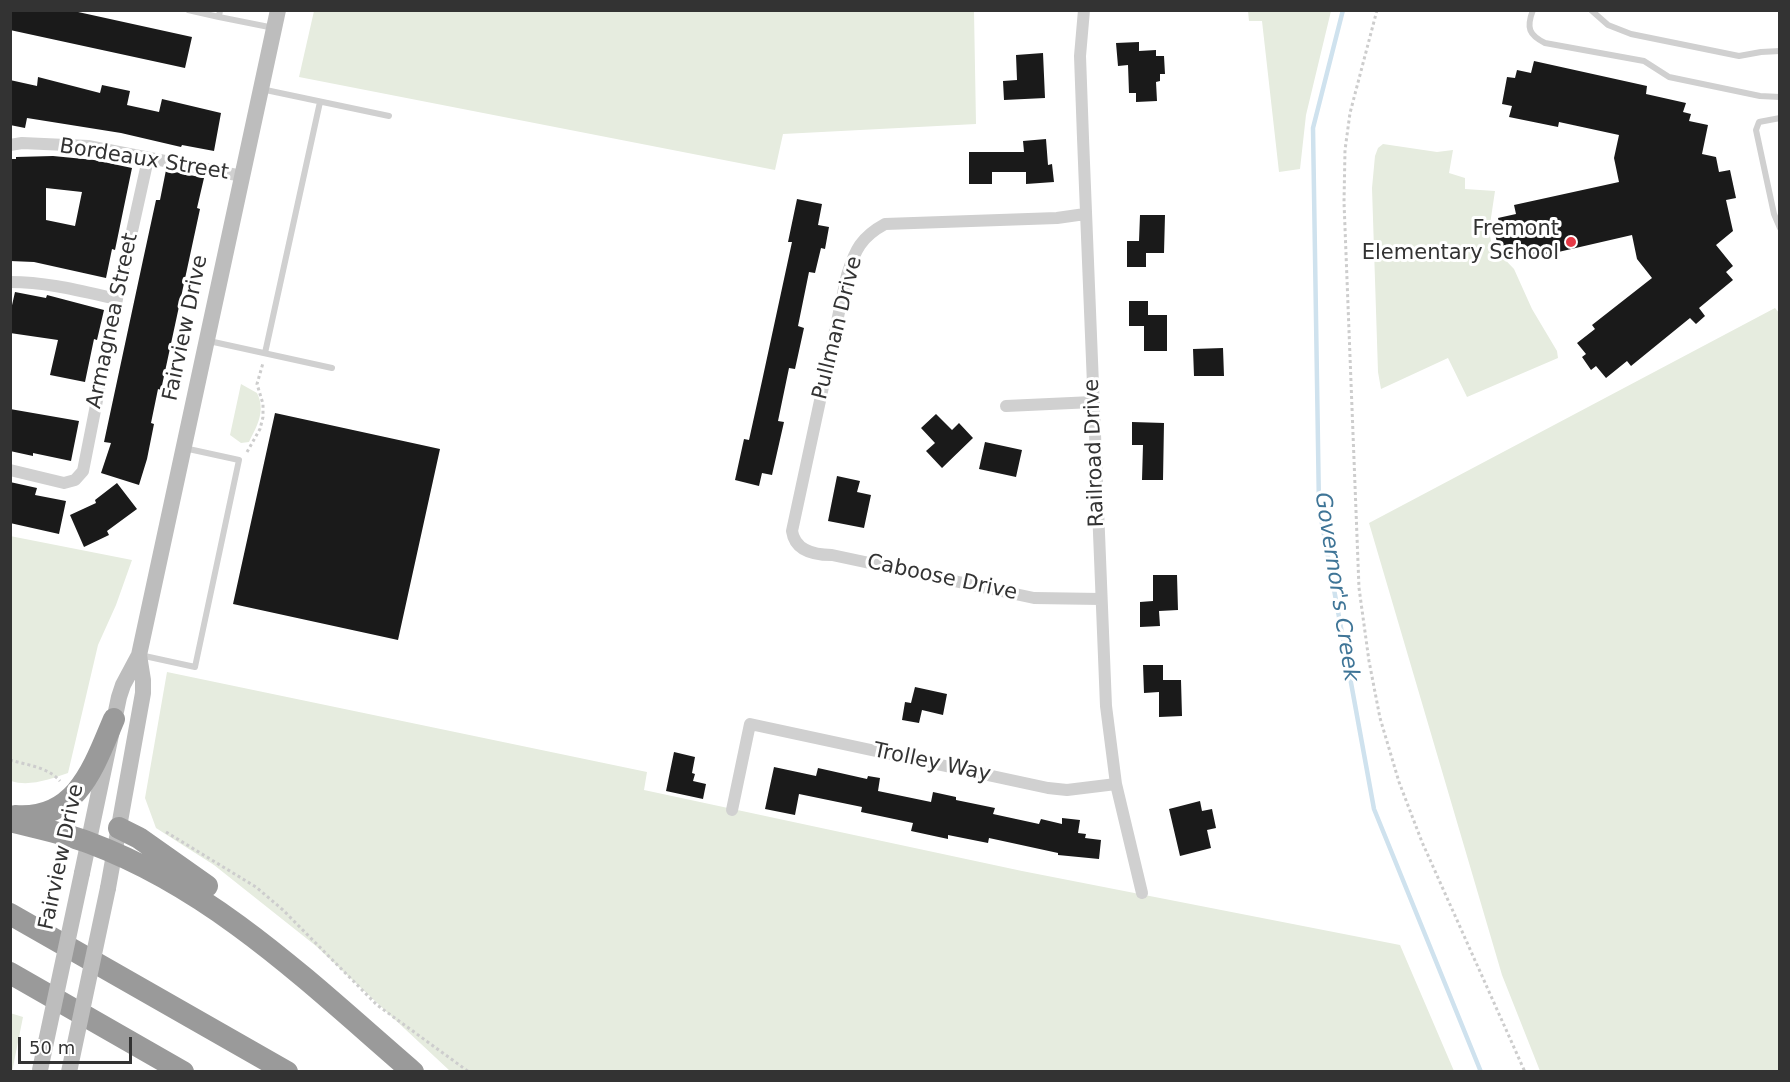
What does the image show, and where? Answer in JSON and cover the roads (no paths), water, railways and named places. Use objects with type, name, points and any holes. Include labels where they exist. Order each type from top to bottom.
[{"type":"highway","points":[[10,816],[48,812],[70,799],[88,775],[114,719]]},
{"type":"highway","points":[[10,821],[89,842],[198,896],[296,972],[413,1071]]},
{"type":"highway","points":[[119,828],[139,838],[229,902],[272,942],[296,972]]},
{"type":"highway","points":[[10,914],[287,1071]]},
{"type":"highway","points":[[10,973],[183,1071]]},
{"type":"highway","points":[[10,981],[107,1028]]},
{"type":"main road","name":"Fairview Drive","points":[[39,1071],[114,719],[123,685],[139,655],[278,10]]},
{"type":"main road","name":"Fairview Drive","points":[[69,1071],[115,853],[142,693],[143,680],[139,655]]},
{"type":"street","name":"Railroad Drive","points":[[1084,10],[1080,56],[1106,706],[1116,784],[1142,893]]},
{"type":"street","name":"Bordeaux Street","points":[[10,145],[22,143],[88,146],[242,176]]},
{"type":"street","name":"Armagnea Street","points":[[10,470],[64,483],[75,480],[83,471],[148,159]]},
{"type":"street","name":"Pullman Drive","points":[[792,536],[847,275],[855,250],[870,232],[885,224],[1057,218],[1085,214]]},
{"type":"street","points":[[10,282],[56,285],[117,299]]},
{"type":"street","points":[[1006,406],[1093,402]]},
{"type":"street","name":"Caboose Drive","points":[[792,536],[809,553],[832,555],[1034,598],[1101,600]]},
{"type":"street","name":"Trolley Way","points":[[732,810],[750,724],[1048,788],[1067,790],[1116,784]]},
{"type":"lane","points":[[188,10],[220,14],[274,28]]},
{"type":"lane","points":[[1533,10],[1529,20],[1530,31],[1545,43],[1644,61],[1669,77],[1760,96],[1779,97]]},
{"type":"lane","points":[[1591,10],[1608,25],[1631,34],[1739,56],[1779,51]]},
{"type":"lane","points":[[260,89],[389,116]]},
{"type":"lane","points":[[265,353],[320,102]]},
{"type":"lane","points":[[1779,118],[1759,122],[1756,130],[1779,228]]},
{"type":"lane","points":[[207,340],[332,368]]},
{"type":"lane","points":[[139,655],[195,667],[239,460],[184,448]]},
{"type":"waterway","name":"Governor's Creek","points":[[1343,10],[1313,128],[1319,507],[1374,809],[1481,1072]]},
{"type":"place","name":"Fremont Elementary School","points":[[1571,242]]}]
